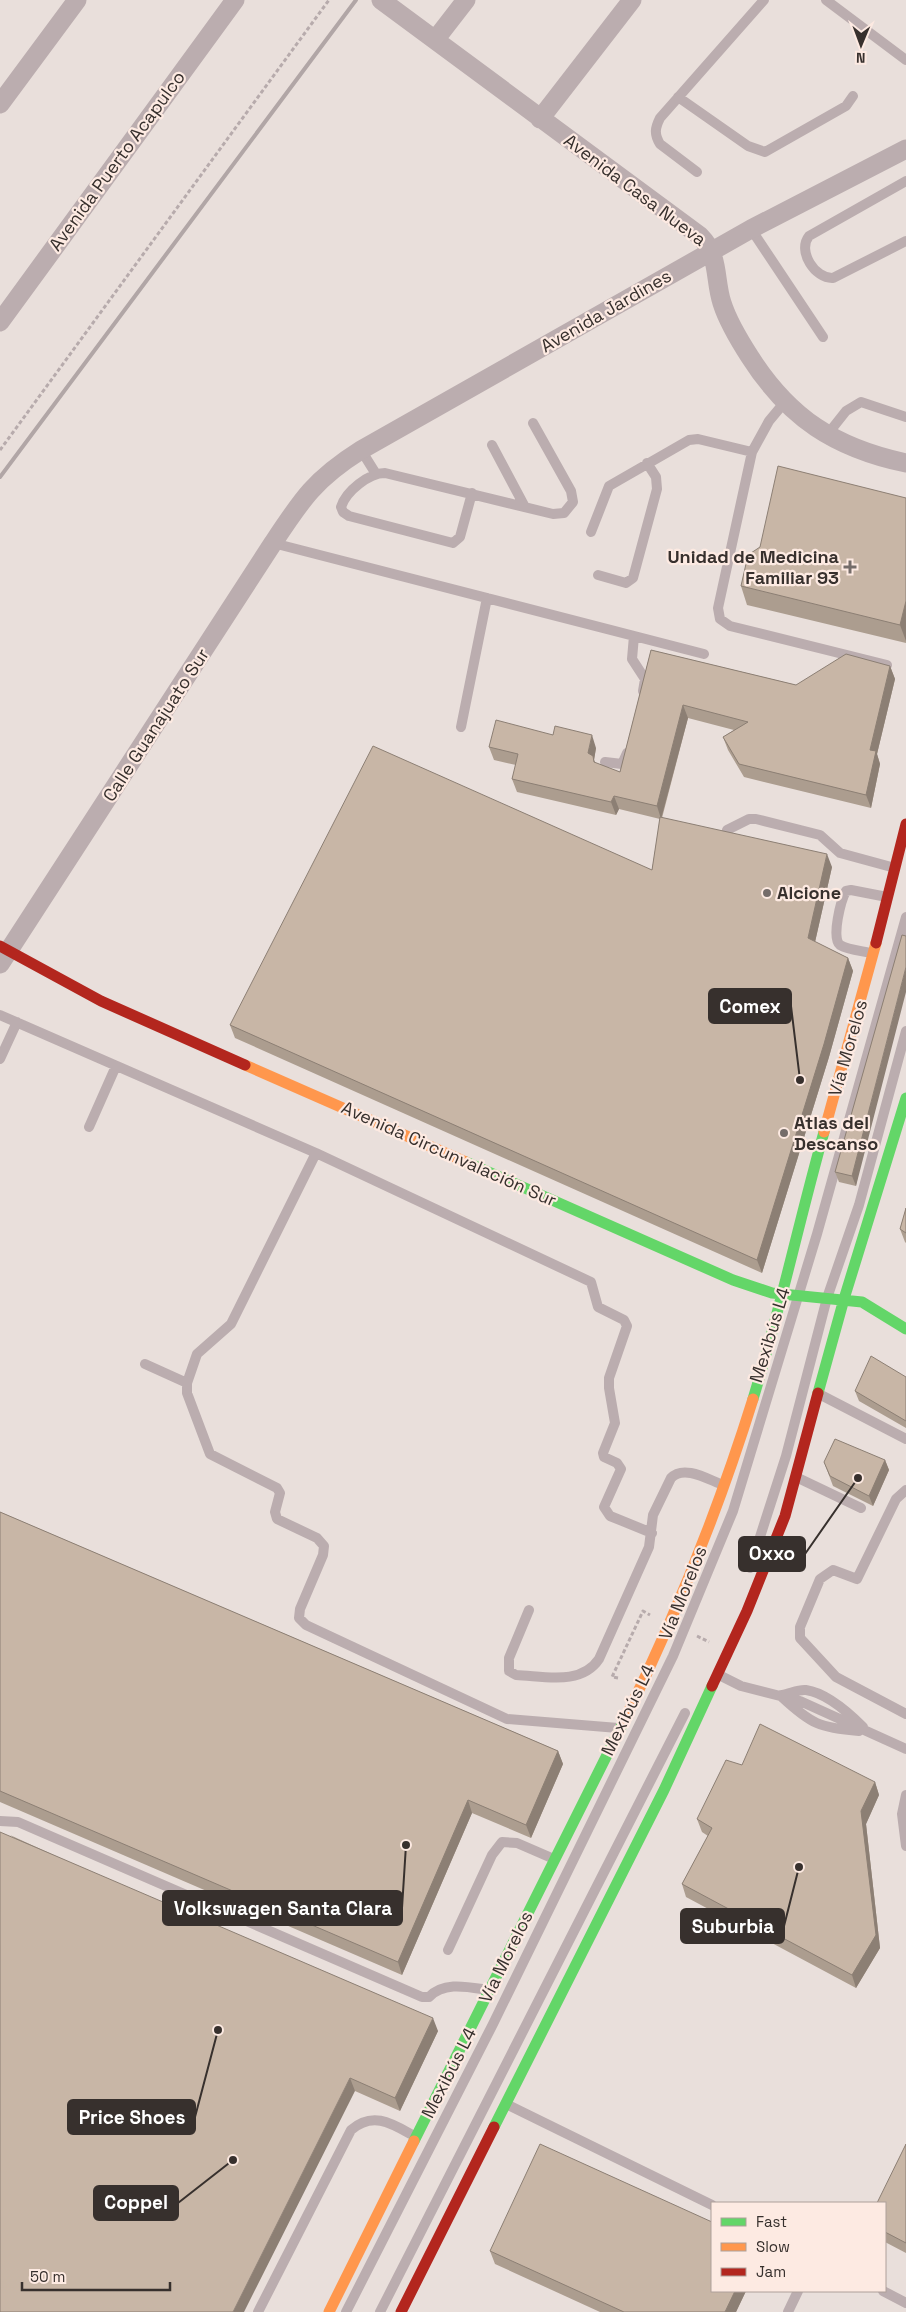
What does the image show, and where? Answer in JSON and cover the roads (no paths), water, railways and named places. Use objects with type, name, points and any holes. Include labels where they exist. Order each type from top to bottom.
[{"type":"main road","name":"Vía Morelos","points":[[329,2312],[664,1641],[724,1486],[774,1330],[798,1226],[875,954],[906,824]]},
{"type":"main road","name":"Avenida Circunvalación Sur","points":[[3,954],[137,1017],[734,1280],[782,1295],[844,1299],[872,1306],[906,1329]]},
{"type":"main road","points":[[401,2312],[664,1790],[718,1675],[767,1562],[785,1516],[844,1299],[905,1104]]},
{"type":"street","points":[[0,104],[78,0]]},
{"type":"street","name":"Avenida Puerto Acapulco","points":[[0,322],[235,0]]},
{"type":"street","name":"Avenida Casa Nueva","points":[[381,0],[700,236],[712,251],[719,292],[728,318],[756,366],[784,403],[812,426],[827,435],[869,453],[906,463]]},
{"type":"street","points":[[435,40],[466,0]]},
{"type":"street","points":[[540,119],[632,0]]},
{"type":"street","name":"Avenida Jardines","points":[[314,486],[339,464],[361,450],[751,229],[906,149]]},
{"type":"street","name":"Calle Guanajuato Sur","points":[[3,954],[273,543],[314,486]]},
{"type":"lane","points":[[697,172],[660,144],[655,131],[660,118],[764,0]]},
{"type":"lane","points":[[826,0],[906,60]]},
{"type":"lane","points":[[678,98],[748,146],[765,152],[846,106],[853,96]]},
{"type":"lane","points":[[906,181],[810,236],[806,240],[805,250],[815,270],[824,277],[833,278],[906,241]]},
{"type":"lane","points":[[751,229],[823,338]]},
{"type":"lane","points":[[827,435],[846,411],[861,402],[906,417]]},
{"type":"lane","points":[[784,403],[769,421],[752,452],[718,608],[720,619],[730,626],[887,664]]},
{"type":"lane","points":[[472,494],[460,537],[456,542],[449,542],[349,516],[343,512],[342,505],[347,495],[376,474],[386,473],[559,514],[568,511],[573,502],[572,491],[533,423]]},
{"type":"lane","points":[[591,532],[608,488],[647,463],[694,439],[752,452]]},
{"type":"lane","points":[[492,445],[525,506]]},
{"type":"lane","points":[[361,450],[376,474]]},
{"type":"lane","points":[[598,575],[626,583],[633,578],[657,488],[656,477],[647,463]]},
{"type":"lane","points":[[273,543],[704,654]]},
{"type":"lane","points":[[462,727],[487,598]]},
{"type":"lane","points":[[634,636],[632,659],[646,682],[640,704]]},
{"type":"lane","points":[[605,762],[617,765],[624,763],[630,742]]},
{"type":"lane","points":[[727,830],[749,819],[756,819],[820,835],[843,854],[896,868]]},
{"type":"lane","points":[[875,954],[842,946],[838,941],[836,931],[843,897],[846,891],[851,890],[889,898]]},
{"type":"lane","name":"Mexibús L4","points":[[346,2312],[497,2016],[673,1656],[739,1496],[799,1296],[906,917]]},
{"type":"lane","points":[[0,1015],[316,1153],[591,1282],[598,1307],[624,1320],[627,1330],[608,1384],[614,1423],[603,1455],[617,1463],[620,1469],[604,1507],[610,1516],[652,1533]]},
{"type":"lane","points":[[0,1059],[17,1022]]},
{"type":"lane","points":[[747,1576],[786,1456],[827,1298],[859,1204],[906,1031]]},
{"type":"lane","points":[[89,1126],[116,1066]]},
{"type":"lane","points":[[316,1153],[231,1324],[198,1354],[187,1383],[188,1393],[210,1454],[277,1488],[280,1493],[275,1512],[277,1519],[317,1538],[324,1546],[323,1555],[300,1609],[299,1618],[302,1622],[507,1719],[620,1728]]},
{"type":"lane","points":[[145,1364],[187,1383]]},
{"type":"lane","points":[[818,1394],[906,1439]]},
{"type":"lane","points":[[529,1610],[509,1658],[509,1671],[516,1676],[570,1677],[589,1671],[599,1659],[649,1547],[653,1515],[673,1475],[683,1472],[724,1486]]},
{"type":"lane","points":[[796,1477],[861,1508]]},
{"type":"lane","points":[[906,1490],[896,1499],[857,1578],[833,1570],[820,1579],[799,1632],[805,1646],[836,1677],[906,1714]]},
{"type":"lane","points":[[718,1675],[741,1686],[800,1701],[906,1749]]},
{"type":"lane","points":[[380,2312],[692,1699]]},
{"type":"lane","points":[[906,1795],[902,1814],[906,1846]]},
{"type":"lane","points":[[0,1821],[18,1822],[424,1998],[431,1996],[435,1990],[444,1987],[490,1990]]},
{"type":"lane","points":[[448,1950],[492,1854],[502,1842],[517,1843],[554,1860]]},
{"type":"lane","points":[[505,2103],[711,2205]]},
{"type":"lane","points":[[258,2312],[351,2130],[367,2120],[382,2119],[417,2137]]},
{"type":"lane","points":[[788,2312],[798,2292]]},
{"type":"lane","points":[[885,2292],[906,2303]]},
{"type":"railway","points":[[0,477],[356,0]]},
{"type":"place","name":"Unidad de Medicina Familiar 93","points":[[850,567]]},
{"type":"place","name":"Alcione","points":[[767,893]]},
{"type":"place","name":"Comex","points":[[800,1080]]},
{"type":"place","name":"Atlas del Descanso","points":[[784,1133]]},
{"type":"place","name":"Oxxo","points":[[858,1478]]},
{"type":"place","name":"Volkswagen Santa Clara","points":[[406,1845]]},
{"type":"place","name":"Suburbia","points":[[799,1867]]},
{"type":"place","name":"Price Shoes","points":[[218,2030]]},
{"type":"place","name":"Coppel","points":[[233,2160]]}]
